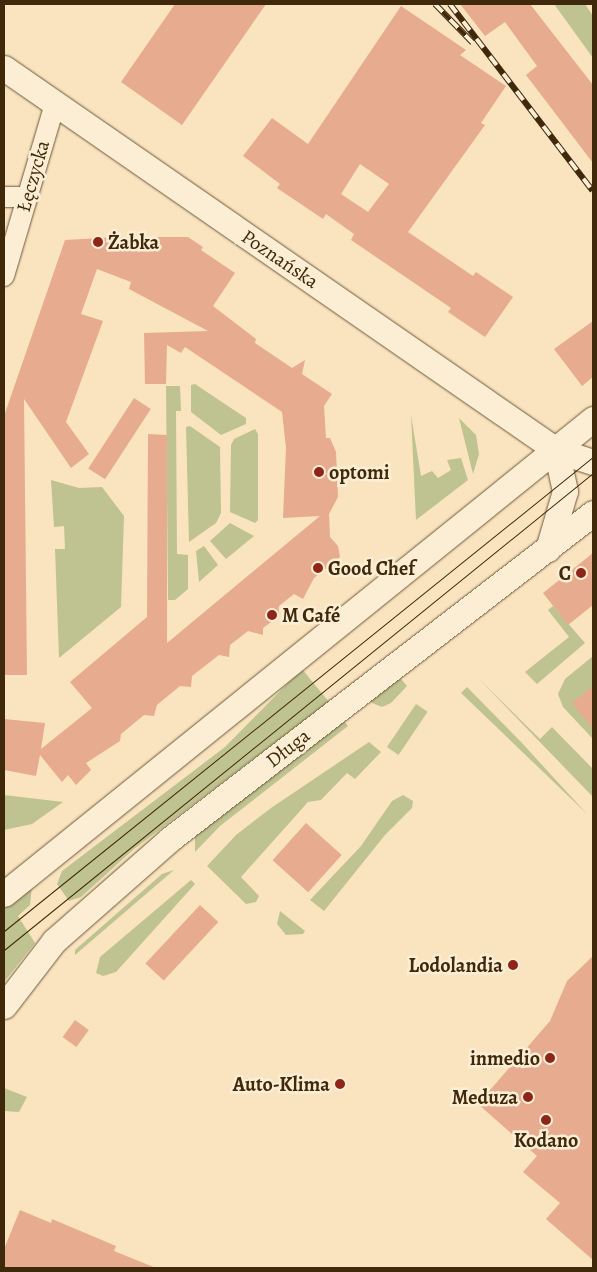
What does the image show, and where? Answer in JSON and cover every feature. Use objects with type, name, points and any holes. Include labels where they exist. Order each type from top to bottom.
[{"type":"street","name":"Poznańska","points":[[4,68],[556,450],[593,462]]},
{"type":"street","name":"Łęczycka","points":[[4,276],[55,104]]},
{"type":"street","points":[[4,197],[27,197]]},
{"type":"street","points":[[4,894],[593,419]]},
{"type":"street","points":[[548,549],[565,490],[556,450]]},
{"type":"street","name":"Długa","points":[[4,1006],[54,941],[170,839],[593,513]]},
{"type":"green space","points":[[554,4],[585,4],[593,16],[593,58]]},
{"type":"green space","points":[[195,384],[246,418],[246,424],[221,435],[191,412],[191,385]]},
{"type":"green space","points":[[166,386],[180,386],[181,411],[176,411],[177,554],[188,555],[188,589],[175,600],[168,600]]},
{"type":"green space","points":[[411,415],[421,476],[432,471],[438,478],[451,470],[447,460],[461,458],[468,480],[416,520]]},
{"type":"green space","points":[[459,418],[476,435],[479,454],[473,474]]},
{"type":"green space","points":[[190,426],[220,447],[221,513],[216,523],[189,542],[186,427]]},
{"type":"green space","points":[[255,429],[258,434],[258,520],[255,523],[230,512],[231,445],[234,439]]},
{"type":"green space","points":[[51,480],[79,488],[102,487],[124,516],[121,607],[59,658],[55,549],[65,549],[64,526],[54,527]]},
{"type":"green space","points":[[230,523],[254,536],[226,559],[210,541]]},
{"type":"green space","points":[[204,546],[218,565],[199,582],[196,551]]},
{"type":"green space","points":[[553,606],[585,643],[537,684],[525,672],[569,637],[548,610]]},
{"type":"green space","points":[[593,656],[593,739],[563,707],[558,694],[565,679]]},
{"type":"green space","points":[[302,669],[329,702],[134,849],[81,897],[69,901],[57,884],[62,871],[225,747]]},
{"type":"green space","points":[[400,678],[407,686],[391,703],[382,707],[372,703],[369,699]]},
{"type":"green space","points":[[478,678],[540,739],[552,727],[593,769],[593,797]]},
{"type":"green space","points":[[467,687],[521,742],[587,814],[461,693]]},
{"type":"green space","points":[[416,704],[428,712],[399,755],[387,747]]},
{"type":"green space","points":[[343,720],[348,726],[220,826],[195,852],[195,837],[202,828]]},
{"type":"green space","points":[[369,742],[381,752],[355,779],[347,773],[321,800],[308,802],[241,877],[259,896],[256,902],[246,904],[207,866],[236,835],[271,808]]},
{"type":"green space","points":[[4,795],[63,802],[32,824],[4,830]]},
{"type":"green space","points":[[403,795],[413,801],[412,808],[385,835],[324,911],[310,900],[361,846],[392,801]]},
{"type":"green space","points":[[174,870],[75,955],[75,950],[162,874]]},
{"type":"green space","points":[[191,880],[195,884],[116,972],[103,976],[96,973],[100,957]]},
{"type":"green space","points":[[32,885],[30,905],[18,916],[35,943],[4,982],[4,909]]},
{"type":"green space","points":[[280,911],[305,931],[303,934],[286,935],[277,924]]},
{"type":"green space","points":[[4,1088],[27,1097],[19,1112],[4,1111]]},
{"type":"building","points":[[175,4],[266,4],[182,125],[121,82]]},
{"type":"building","points":[[460,4],[530,4],[593,85],[593,163],[526,75],[537,66],[505,22],[485,36]]},
{"type":"building","points":[[401,6],[466,50],[460,55],[506,86],[481,123],[485,125],[408,232],[473,276],[476,272],[513,297],[485,337],[448,312],[451,308],[351,240],[354,234],[326,214],[323,219],[277,188],[280,184],[243,156],[272,118],[308,144]],"holes":[[[360,164],[389,184],[368,212],[341,194]]]},
{"type":"building","points":[[118,237],[188,237],[203,247],[201,250],[235,273],[213,306],[256,339],[255,343],[292,368],[305,360],[302,374],[332,394],[324,406],[326,438],[330,438],[336,452],[338,497],[329,514],[330,537],[338,546],[340,557],[314,578],[303,599],[294,594],[279,606],[278,617],[263,628],[263,635],[248,631],[230,645],[229,657],[219,655],[192,676],[191,687],[180,686],[157,705],[154,716],[144,715],[121,734],[120,741],[86,763],[91,770],[76,785],[68,775],[62,782],[40,755],[36,776],[4,770],[4,719],[45,723],[41,749],[92,708],[70,682],[147,617],[148,434],[167,435],[167,643],[320,516],[283,518],[286,448],[282,412],[185,347],[181,353],[167,345],[166,384],[145,384],[144,333],[208,331],[129,289],[131,282],[97,269],[81,314],[103,321],[66,422],[89,454],[71,468],[24,399],[27,675],[4,675],[4,416],[65,240]]},
{"type":"building","points":[[593,321],[593,377],[582,386],[554,349]]},
{"type":"building","points":[[134,398],[151,409],[105,479],[88,468]]},
{"type":"building","name":"C","points":[[593,553],[593,605],[568,625],[543,593]]},
{"type":"building","points":[[593,686],[593,729],[572,703]]},
{"type":"building","points":[[306,823],[342,855],[308,892],[273,860]]},
{"type":"building","points":[[200,905],[218,922],[164,981],[145,964]]},
{"type":"building","points":[[593,956],[593,1260],[546,1219],[560,1203],[523,1172],[537,1156],[478,1104],[550,1021],[567,981]]},
{"type":"building","points":[[75,1020],[89,1030],[76,1047],[63,1037]]},
{"type":"building","points":[[20,1210],[51,1223],[52,1219],[116,1246],[114,1251],[156,1268],[4,1268],[4,1249]]},
{"type":"tram line","points":[[4,931],[593,457]]},
{"type":"tram line","points":[[4,950],[593,473]]},
{"type":"railway","points":[[435,4],[473,43]]},
{"type":"railway","points":[[450,4],[593,191]]},
{"type":"place","name":"Żabka","points":[[98,242]]},
{"type":"place","name":"optomi","points":[[319,472]]},
{"type":"place","name":"Good Chef","points":[[318,568]]},
{"type":"place","name":"C","points":[[581,573]]},
{"type":"place","name":"M Café","points":[[272,615]]},
{"type":"place","name":"Lodolandia","points":[[513,965]]},
{"type":"place","name":"inmedio","points":[[550,1058]]},
{"type":"place","name":"Auto-Klima","points":[[340,1084]]},
{"type":"place","name":"Meduza","points":[[528,1097]]},
{"type":"place","name":"Kodano","points":[[546,1120]]}]
